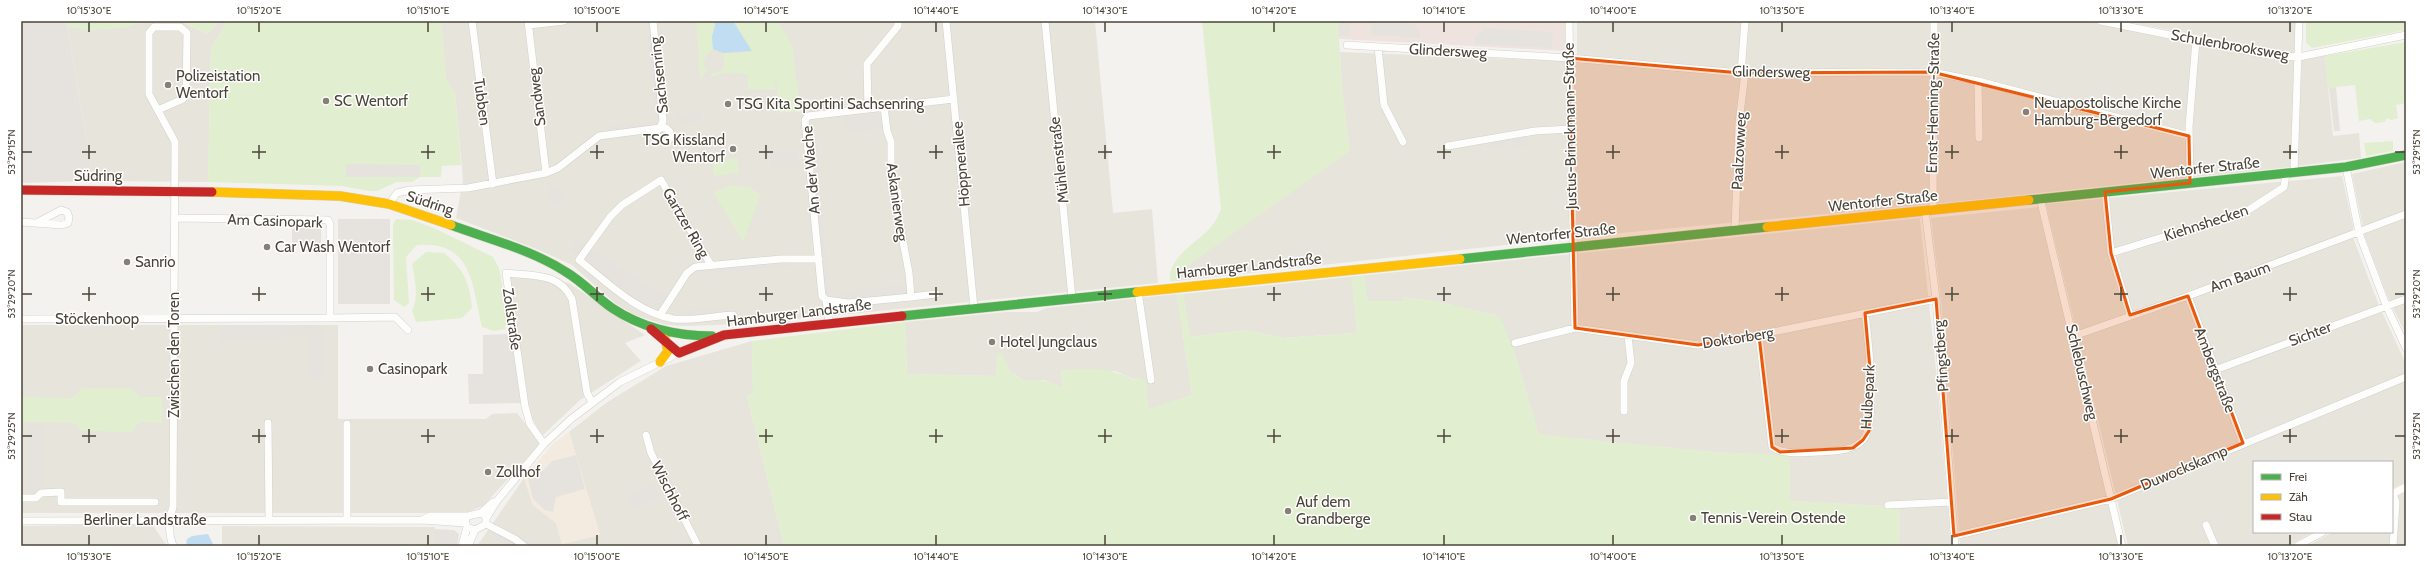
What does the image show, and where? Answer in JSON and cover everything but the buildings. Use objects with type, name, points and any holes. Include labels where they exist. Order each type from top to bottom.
[{"type":"main road","name":"Wentorfer Straße","points":[[1362,268],[2346,167],[2406,156]]},
{"type":"main road","name":"Südring","points":[[21,190],[174,190],[315,194],[389,204],[421,214],[543,259],[567,272],[612,308],[652,329],[664,338],[679,353]]},
{"type":"main road","name":"Hamburger Landstraße","points":[[679,353],[724,335],[1362,268]]},
{"type":"main road","name":"Südring","points":[[652,329],[696,337],[724,335]]},
{"type":"main road","points":[[675,334],[680,341],[679,353]]},
{"type":"main road","points":[[660,362],[668,351],[664,338]]},
{"type":"street","name":"Tubben","points":[[472,21],[493,184]]},
{"type":"street","points":[[529,23],[564,21]]},
{"type":"street","name":"Sachsenring","points":[[389,204],[397,193],[409,190],[454,189],[493,184],[546,173],[558,168],[599,136],[659,129],[664,121],[652,21]]},
{"type":"street","points":[[868,109],[867,64],[898,26],[898,21]]},
{"type":"street","name":"Höppnerallee","points":[[946,21],[974,308]]},
{"type":"street","name":"Mühlenstraße","points":[[1045,21],[1072,298]]},
{"type":"street","name":"Justus-Brinckmann-Straße","points":[[1568,21],[1575,328]]},
{"type":"street","name":"Paalzowweg","points":[[1735,230],[1739,122],[1746,21]]},
{"type":"street","name":"Ernst-Henning-Straße","points":[[1929,210],[1934,21]]},
{"type":"street","name":"Schulenbrooksweg","points":[[2101,21],[2268,55],[2299,57],[2406,36]]},
{"type":"street","points":[[2290,173],[2299,57],[2299,21]]},
{"type":"street","name":"Sandweg","points":[[529,23],[546,173]]},
{"type":"street","points":[[158,110],[183,99],[186,94],[186,33],[180,27],[154,27],[149,33],[149,94],[175,142],[174,190]]},
{"type":"street","points":[[2190,183],[2189,136],[2196,40]]},
{"type":"street","name":"Glindersweg","points":[[1347,45],[1569,58],[1743,73],[1932,72],[1978,81],[2189,136]]},
{"type":"street","points":[[1378,47],[1384,105],[1403,142]]},
{"type":"street","points":[[1978,81],[1979,138]]},
{"type":"street","name":"An der Wache","points":[[829,323],[826,300],[822,296],[805,120],[808,116],[954,99]]},
{"type":"street","name":"Askanierweg","points":[[884,107],[887,131],[891,142],[891,183],[898,192],[898,220],[909,273],[912,297]]},
{"type":"street","points":[[1448,146],[1535,131],[1570,129]]},
{"type":"street","points":[[2346,167],[2359,233],[2386,305],[2406,348]]},
{"type":"street","name":"Kiehnshecken","points":[[2112,253],[2247,211],[2284,187],[2290,173]]},
{"type":"street","name":"Gartzer Ring","points":[[711,265],[661,180],[622,205],[610,217],[579,260],[629,299],[660,316],[676,319],[733,315]]},
{"type":"street","name":"Zwischen den Toren","points":[[173,546],[169,532],[169,520],[173,507],[174,190]]},
{"type":"street","points":[[2105,192],[2112,253],[2130,316]]},
{"type":"street","name":"Schlebuschweg","points":[[2040,198],[2074,336],[2122,546]]},
{"type":"street","name":"Pfingstberg","points":[[1929,210],[1955,546]]},
{"type":"street","name":"Am Baum","points":[[2074,336],[2188,296],[2359,233],[2406,214]]},
{"type":"street","name":"Am Casinopark","points":[[174,218],[328,220],[330,224],[330,318]]},
{"type":"street","points":[[21,222],[38,222]]},
{"type":"street","name":"Gartzer Ring","points":[[660,316],[687,273],[695,267],[782,259],[819,259]]},
{"type":"street","name":"Zollstraße","points":[[544,444],[530,424],[525,406],[506,273],[552,279],[561,283],[568,290],[572,299],[587,392],[592,402]]},
{"type":"street","points":[[1138,291],[1151,380]]},
{"type":"street","points":[[826,300],[848,303],[936,294]]},
{"type":"street","name":"Ambergstraße","points":[[2188,296],[2243,443]]},
{"type":"street","name":"Doktorberg","points":[[1515,343],[1575,328],[1698,345],[1759,336],[1936,299]]},
{"type":"street","name":"Sichter","points":[[2215,370],[2386,305],[2406,299]]},
{"type":"street","name":"Hulbepark","points":[[1759,336],[1772,448],[1780,452],[1823,452],[1853,448],[1863,440],[1869,431],[1871,380],[1865,313]]},
{"type":"street","points":[[174,318],[395,317],[408,330]]},
{"type":"street","name":"Stöckenhoop","points":[[21,319],[174,318]]},
{"type":"street","points":[[1624,411],[1624,381],[1631,363],[1628,336]]},
{"type":"street","name":"Hamburger Landstraße","points":[[485,518],[496,502],[544,444],[592,402],[620,382],[679,353]]},
{"type":"street","name":"Duwockskamp","points":[[1954,536],[2111,499],[2243,443],[2406,377]]},
{"type":"street","points":[[268,423],[269,520]]},
{"type":"street","points":[[347,424],[347,520]]},
{"type":"street","name":"Wischhoff","points":[[646,435],[651,453],[698,546]]},
{"type":"street","points":[[2393,494],[2406,487]]},
{"type":"street","name":"Berliner Landstraße","points":[[21,498],[36,498],[41,493],[61,492],[61,502],[155,502]]},
{"type":"street","points":[[2393,496],[2396,502],[2393,546]]},
{"type":"street","points":[[1888,505],[1952,502]]},
{"type":"street","name":"Berliner Landstraße","points":[[21,521],[422,520],[430,516],[467,522]]},
{"type":"street","points":[[468,546],[475,530],[485,518]]},
{"type":"street","points":[[467,522],[485,518],[524,546]]},
{"type":"street","points":[[467,522],[475,530]]},
{"type":"street","points":[[462,546],[467,522]]},
{"type":"street","points":[[2206,525],[2215,546]]},
{"type":"street","points":[[2297,546],[2320,533]]},
{"type":"highlighted area","points":[[1569,58],[1741,73],[1932,72],[2189,136],[2190,183],[2105,192],[2111,253],[2130,315],[2188,296],[2243,443],[2111,499],[1954,536],[1936,299],[1865,313],[1871,380],[1869,431],[1863,440],[1853,448],[1780,452],[1772,447],[1759,336],[1698,345],[1575,328]]},
{"type":"shaded area","points":[[21,21],[66,21],[93,181],[21,183]]},
{"type":"shaded area","points":[[220,21],[228,21],[211,48],[208,182],[93,181],[67,26],[89,30],[126,27],[141,22],[185,23],[207,34]]},
{"type":"shaded area","points":[[441,21],[1095,21],[1113,213],[1152,209],[1158,283],[820,317],[717,325],[666,325],[635,315],[616,304],[572,265],[539,250],[456,218],[463,180],[455,93],[446,80]]},
{"type":"shaded area","points":[[1338,21],[1565,21],[1565,51],[1339,39]]},
{"type":"shaded area","points":[[1338,21],[1349,21],[1350,36],[1339,36]]},
{"type":"shaded area","points":[[1371,21],[1414,24],[1420,32],[1420,38],[1371,35]]},
{"type":"shaded area","points":[[1577,21],[2086,21],[2295,60],[2290,167],[1934,204],[1578,237],[1177,281],[1176,274],[1233,232],[1342,87],[1340,52],[1565,61],[1577,56]]},
{"type":"shaded area","points":[[2123,21],[2297,21],[2297,55],[2254,46]]},
{"type":"shaded area","points":[[1484,28],[1553,32],[1552,48],[1475,44],[1475,37]]},
{"type":"shaded area","points":[[646,31],[652,31],[661,119],[656,119]]},
{"type":"shaded area","points":[[2325,56],[2333,136],[2359,133],[2361,158],[2297,166],[2302,59]]},
{"type":"shaded area","points":[[2336,87],[2340,131],[2334,131],[2329,88]]},
{"type":"shaded area","points":[[680,111],[687,116],[690,113],[701,112],[702,120],[681,123],[675,118]]},
{"type":"shaded area","points":[[883,113],[885,128],[846,133],[844,118]]},
{"type":"shaded area","points":[[652,122],[652,127],[607,131],[606,126]]},
{"type":"shaded area","points":[[1526,136],[1528,145],[1512,148],[1510,139]]},
{"type":"shaded area","points":[[811,138],[817,138],[822,184],[815,184]]},
{"type":"shaded area","points":[[1505,139],[1506,145],[1490,149],[1489,141]]},
{"type":"shaded area","points":[[798,150],[799,166],[770,168],[769,153]]},
{"type":"shaded area","points":[[2406,162],[2406,335],[2387,295],[2365,237],[2352,174]]},
{"type":"shaded area","points":[[346,164],[420,165],[420,177],[346,177]]},
{"type":"shaded area","points":[[2342,176],[2353,226],[2354,240],[2378,303],[2406,364],[2406,482],[2393,488],[2393,461],[2253,461],[2253,533],[2311,533],[2288,546],[2128,546],[2046,204]]},
{"type":"shaded area","points":[[561,186],[564,204],[550,205],[548,188]]},
{"type":"shaded area","points":[[820,191],[831,297],[826,298],[816,192]]},
{"type":"shaded area","points":[[2038,207],[2119,546],[1960,546],[1941,301],[1931,218]]},
{"type":"shaded area","points":[[1920,218],[1938,389],[1951,546],[1899,546],[1900,505],[1885,506],[1790,501],[1790,456],[1713,452],[1539,435],[1514,351],[1496,315],[1433,301],[1403,297],[1403,301],[1367,301],[1364,277],[1355,308],[1357,333],[1283,338],[1247,330],[1190,337],[1183,294]]},
{"type":"shaded area","points":[[338,219],[390,219],[390,304],[338,304]]},
{"type":"shaded area","points":[[292,227],[321,227],[321,243],[292,243]]},
{"type":"shaded area","points":[[577,239],[668,297],[659,312],[646,307],[570,250]]},
{"type":"shaded area","points":[[795,260],[796,266],[701,274],[700,268]]},
{"type":"shaded area","points":[[504,273],[569,283],[645,335],[625,343],[641,361],[580,400],[542,436],[530,414]]},
{"type":"shaded area","points":[[905,285],[906,294],[842,300],[841,291]]},
{"type":"shaded area","points":[[1177,294],[1192,395],[1148,410],[1146,383],[1135,377],[1136,380],[1115,371],[1061,371],[1063,388],[1044,380],[1029,382],[1021,379],[1008,370],[998,353],[996,376],[907,374],[905,322],[1006,312],[1037,312],[1047,308]]},
{"type":"shaded area","points":[[885,302],[885,307],[860,309],[860,304]]},
{"type":"shaded area","points":[[727,307],[727,312],[683,316],[683,311]]},
{"type":"shaded area","points":[[21,325],[338,325],[338,419],[486,419],[492,414],[517,413],[541,443],[483,506],[465,513],[21,513]]},
{"type":"shaded area","points":[[220,325],[323,325],[324,380],[308,380],[308,336],[283,336],[282,341],[220,342]]},
{"type":"shaded area","points":[[511,334],[521,403],[469,404],[468,374],[483,374],[483,335]]},
{"type":"shaded area","points":[[752,341],[753,394],[747,396],[784,546],[477,546],[524,478],[533,505],[556,523],[562,544],[600,535],[569,432],[606,403],[666,366]]},
{"type":"shaded area","points":[[28,423],[43,423],[43,495],[28,495]]},
{"type":"shaded area","points":[[569,432],[600,535],[562,544],[556,523],[533,505],[524,478],[553,444]]},
{"type":"shaded area","points":[[576,455],[585,489],[556,497],[553,512],[545,510],[533,499],[528,479],[538,466],[543,471],[552,461]]},
{"type":"shaded area","points":[[653,483],[661,496],[634,511],[627,498]]},
{"type":"shaded area","points":[[2406,491],[2406,546],[2308,546],[2331,533],[2393,533],[2393,498]]},
{"type":"shaded area","points":[[152,524],[167,546],[21,546],[21,526]]},
{"type":"shaded area","points":[[222,526],[435,527],[436,546],[222,546]]},
{"type":"shaded area","points":[[434,529],[454,530],[459,534],[457,546],[434,546]]},
{"type":"shaded area","points":[[496,533],[513,542],[507,546],[493,538]]},
{"type":"green space","points":[[66,21],[220,21],[207,34],[185,23],[141,22],[126,27],[89,30],[67,26]]},
{"type":"green space","name":"SC Wentorf","points":[[228,21],[441,21],[446,80],[455,93],[461,165],[442,166],[441,177],[420,177],[412,182],[397,182],[377,191],[342,186],[208,182],[211,48]]},
{"type":"green space","points":[[696,21],[716,21],[713,49],[705,58],[704,63],[707,70],[700,81]]},
{"type":"green space","points":[[733,21],[777,21],[792,44],[801,112],[779,113],[776,77],[775,90],[747,89],[748,75],[738,73],[719,74],[710,77],[712,73],[721,71],[724,67],[723,53],[743,53]]},
{"type":"green space","points":[[1202,21],[1338,21],[1342,87],[1350,151],[1177,273],[1177,281],[1170,281],[1171,272],[1179,256],[1209,230],[1221,209]]},
{"type":"green space","points":[[2306,21],[2406,21],[2406,30],[2312,48],[2306,43]]},
{"type":"green space","points":[[2406,42],[2406,103],[2396,105],[2398,118],[2391,120],[2387,118],[2385,122],[2375,123],[2370,119],[2359,121],[2355,85],[2328,88],[2325,56]]},
{"type":"green space","points":[[2393,141],[2393,151],[2366,156],[2364,143]]},
{"type":"green space","points":[[738,158],[739,173],[714,176],[712,161]]},
{"type":"green space","points":[[732,185],[750,187],[760,195],[744,240],[742,240],[713,192]]},
{"type":"green space","points":[[396,219],[412,220],[434,228],[493,257],[499,268],[508,316],[505,329],[494,331],[482,327],[476,296],[467,269],[460,258],[449,250],[435,245],[417,245],[406,257],[409,303],[404,307],[394,300],[393,226]]},
{"type":"green space","points":[[426,252],[444,253],[461,270],[467,284],[472,308],[462,318],[416,322],[412,311],[416,294],[412,264]]},
{"type":"green space","points":[[1364,276],[1368,301],[1403,301],[1403,297],[1433,301],[1496,315],[1501,319],[1514,351],[1539,434],[1713,452],[1790,455],[1790,501],[1885,506],[1900,504],[1899,546],[784,546],[747,396],[753,394],[752,341],[905,322],[907,374],[996,376],[998,353],[1002,353],[1008,367],[1014,375],[1021,379],[1053,383],[1063,388],[1061,370],[1099,369],[1115,372],[1135,380],[1135,376],[1146,382],[1148,409],[1192,395],[1177,294],[1183,294],[1191,337],[1247,330],[1283,338],[1357,333],[1351,278]]},
{"type":"green space","points":[[83,388],[131,388],[140,397],[162,397],[162,423],[140,422],[131,432],[82,431],[74,423],[21,422],[21,397],[72,398]]},
{"type":"water","points":[[716,21],[733,21],[752,51],[723,53],[713,49],[712,37]]},
{"type":"water","points":[[208,534],[214,546],[186,546],[187,539],[192,536]]},
{"type":"traffic: fast","points":[[2029,200],[2346,167],[2406,155]]},
{"type":"traffic: fast","points":[[451,225],[525,251],[553,264],[578,280],[612,308],[635,321],[660,330],[699,336],[712,336]]},
{"type":"traffic: fast","points":[[1460,259],[1767,227]]},
{"type":"traffic: fast","points":[[902,316],[1137,292]]},
{"type":"traffic: slow","points":[[212,192],[340,196],[389,204],[451,225]]},
{"type":"traffic: slow","points":[[1767,227],[2029,200]]},
{"type":"traffic: slow","points":[[1137,292],[1460,259]]},
{"type":"traffic: slow","points":[[660,362],[668,351],[665,339]]},
{"type":"traffic: jam","points":[[21,190],[212,192]]},
{"type":"traffic: jam","points":[[651,329],[679,353],[724,335],[902,316]]},
{"type":"place","name":"Polizeistation Wentorf","points":[[168,85]]},
{"type":"place","name":"SC Wentorf","points":[[326,101]]},
{"type":"place","name":"TSG Kita Sportini Sachsenring","points":[[728,104]]},
{"type":"place","name":"Neuapostolische Kirche Hamburg-Bergedorf","points":[[2026,112]]},
{"type":"place","name":"TSG Kissland Wentorf","points":[[733,149]]},
{"type":"place","name":"Car Wash Wentorf","points":[[267,247]]},
{"type":"place","name":"Sanrio","points":[[127,262]]},
{"type":"place","name":"Hotel Jungclaus","points":[[992,342]]},
{"type":"place","name":"Casinopark","points":[[370,369]]},
{"type":"place","name":"Zollhof","points":[[488,472]]},
{"type":"place","name":"Auf dem Grandberge","points":[[1288,511]]},
{"type":"place","name":"Tennis-Verein Ostende","points":[[1693,518]]}]
